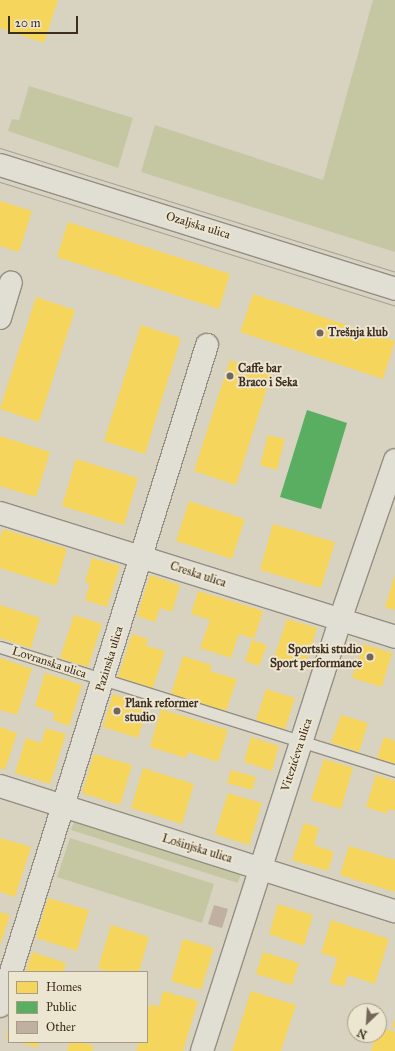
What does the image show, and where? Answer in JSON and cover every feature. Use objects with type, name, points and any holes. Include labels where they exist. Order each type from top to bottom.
[{"type":"street","name":"Ozaljska ulica","points":[[0,165],[395,289]]},
{"type":"street","points":[[0,318],[11,283]]},
{"type":"street","name":"Pazinska ulica","points":[[11,971],[207,345]]},
{"type":"street","name":"Vitezićeva ulica","points":[[202,1051],[340,620],[395,460]]},
{"type":"street","name":"Creska ulica","points":[[0,513],[395,637]]},
{"type":"street","name":"Lošinjska ulica","points":[[0,786],[395,911]]},
{"type":"street","points":[[0,1006],[8,980]]},
{"type":"lane","name":"Lovranska ulica","points":[[0,647],[395,771]]},
{"type":"green space","points":[[373,0],[395,0],[395,252],[141,172],[155,125],[323,180]]},
{"type":"green space","points":[[29,86],[133,118],[118,168],[8,131],[12,119],[19,120]]},
{"type":"green space","points":[[74,821],[241,873],[238,883],[71,830]]},
{"type":"green space","points":[[70,838],[214,884],[202,923],[57,877]]},
{"type":"building: Homes","points":[[0,0],[58,0],[44,43],[0,28]]},
{"type":"building: Homes","points":[[0,201],[32,211],[19,252],[0,246]]},
{"type":"building: Homes","points":[[68,222],[230,274],[219,309],[57,257]]},
{"type":"building: Homes","points":[[253,294],[395,341],[383,379],[240,332]]},
{"type":"building: Homes","points":[[36,297],[75,310],[39,422],[0,409]]},
{"type":"building: Homes","points":[[141,325],[181,338],[145,454],[104,441]]},
{"type":"building: Homes","points":[[230,360],[272,373],[236,485],[194,471]]},
{"type":"building: Homes","points":[[268,435],[285,439],[277,470],[260,465]]},
{"type":"building: Homes","points":[[0,436],[50,452],[36,497],[0,486]]},
{"type":"building: Homes","points":[[76,459],[138,478],[124,525],[62,506]]},
{"type":"building: Homes","points":[[189,501],[245,519],[232,559],[176,541]]},
{"type":"building: Homes","points":[[273,524],[335,542],[321,588],[260,570]]},
{"type":"building: Homes","points":[[3,529],[67,549],[56,586],[0,568],[0,538]]},
{"type":"building: Homes","points":[[92,558],[120,566],[107,607],[85,600],[90,583],[85,582]]},
{"type":"building: Homes","points":[[150,575],[180,585],[172,612],[160,608],[155,622],[137,616]]},
{"type":"building: Homes","points":[[395,575],[395,610],[385,607]]},
{"type":"building: Homes","points":[[198,591],[263,611],[254,639],[239,634],[231,658],[200,648],[210,620],[191,614]]},
{"type":"building: Homes","points":[[0,605],[40,618],[31,648],[0,638]]},
{"type":"building: Homes","points":[[74,615],[102,624],[88,667],[60,658]]},
{"type":"building: Homes","points":[[287,619],[317,628],[304,668],[274,658]]},
{"type":"building: Homes","points":[[132,634],[148,639],[146,646],[165,651],[153,688],[118,677]]},
{"type":"building: Homes","points":[[252,640],[267,645],[259,666],[245,661]]},
{"type":"building: Homes","points":[[363,644],[392,653],[382,687],[352,678]]},
{"type":"building: Homes","points":[[183,656],[212,665],[210,671],[237,679],[226,711],[171,694]]},
{"type":"building: Homes","points":[[0,658],[32,669],[17,715],[0,710]]},
{"type":"building: Homes","points":[[45,673],[82,685],[69,726],[53,720],[55,713],[35,706]]},
{"type":"building: Homes","points":[[266,689],[295,698],[285,729],[256,720]]},
{"type":"building: Homes","points":[[113,694],[148,705],[138,738],[103,727]]},
{"type":"building: Homes","points":[[161,709],[228,730],[218,762],[188,752],[186,758],[150,747]]},
{"type":"building: Homes","points":[[341,715],[368,723],[359,752],[331,743]]},
{"type":"building: Homes","points":[[0,727],[17,733],[5,770],[0,768]]},
{"type":"building: Homes","points":[[46,728],[66,734],[50,784],[15,773],[26,738],[41,743]]},
{"type":"building: Homes","points":[[251,737],[279,746],[272,771],[244,762]]},
{"type":"building: Homes","points":[[384,737],[395,741],[395,764],[377,758]]},
{"type":"building: Homes","points":[[94,754],[132,765],[120,805],[82,793]]},
{"type":"building: Homes","points":[[324,759],[353,768],[341,809],[311,800]]},
{"type":"building: Homes","points":[[143,768],[194,784],[182,824],[131,808]]},
{"type":"building: Homes","points":[[231,770],[256,777],[252,790],[227,783]]},
{"type":"building: Homes","points":[[376,775],[395,781],[395,811],[388,809],[387,814],[366,807]]},
{"type":"building: Homes","points":[[228,793],[262,803],[249,845],[215,834]]},
{"type":"building: Homes","points":[[304,823],[319,828],[314,845],[334,852],[328,871],[292,860]]},
{"type":"building: Homes","points":[[0,838],[31,847],[15,897],[0,892]]},
{"type":"building: Homes","points":[[349,846],[395,860],[395,892],[340,875]]},
{"type":"building: Homes","points":[[48,898],[89,910],[77,951],[36,938]]},
{"type":"building: Homes","points":[[278,904],[313,915],[304,946],[269,934]]},
{"type":"building: Homes","points":[[0,912],[10,915],[0,945]]},
{"type":"building: Homes","points":[[331,920],[389,939],[375,984],[348,975],[344,987],[330,983],[337,958],[321,953]]},
{"type":"building: Homes","points":[[111,925],[149,937],[139,971],[107,971],[98,968]]},
{"type":"building: Homes","points":[[183,939],[214,948],[201,990],[171,981]]},
{"type":"building: Homes","points":[[32,952],[66,963],[63,971],[26,971]]},
{"type":"building: Homes","points":[[263,952],[299,963],[292,985],[256,974]]},
{"type":"building: Homes","points":[[163,991],[198,1001],[183,1051],[136,1051],[139,1043],[148,1043],[148,1012],[150,1004],[159,1007]]},
{"type":"building: Homes","points":[[251,991],[296,1005],[281,1051],[232,1051]]},
{"type":"building: Homes","points":[[395,1019],[395,1028],[392,1027]]},
{"type":"building: Homes","points":[[387,1030],[395,1032],[395,1051],[371,1051],[374,1043],[387,1043]]},
{"type":"building: Homes","points":[[21,1043],[39,1043],[37,1048]]},
{"type":"building: Homes","points":[[70,1043],[84,1043],[94,1046],[92,1051],[67,1051]]},
{"type":"building: Public","points":[[307,410],[347,423],[321,509],[280,497]]},
{"type":"building: Other","points":[[214,905],[228,909],[222,928],[208,924]]},
{"type":"tram line","points":[[0,148],[395,272]]},
{"type":"tram line","points":[[0,182],[395,306]]},
{"type":"place","name":"Trešnja klub","points":[[320,333]]},
{"type":"place","name":"Caffe bar Braco i Seka","points":[[230,376]]},
{"type":"place","name":"Sportski studio Sport performance","points":[[370,657]]},
{"type":"place","name":"Plank reformer studio","points":[[117,711]]}]
